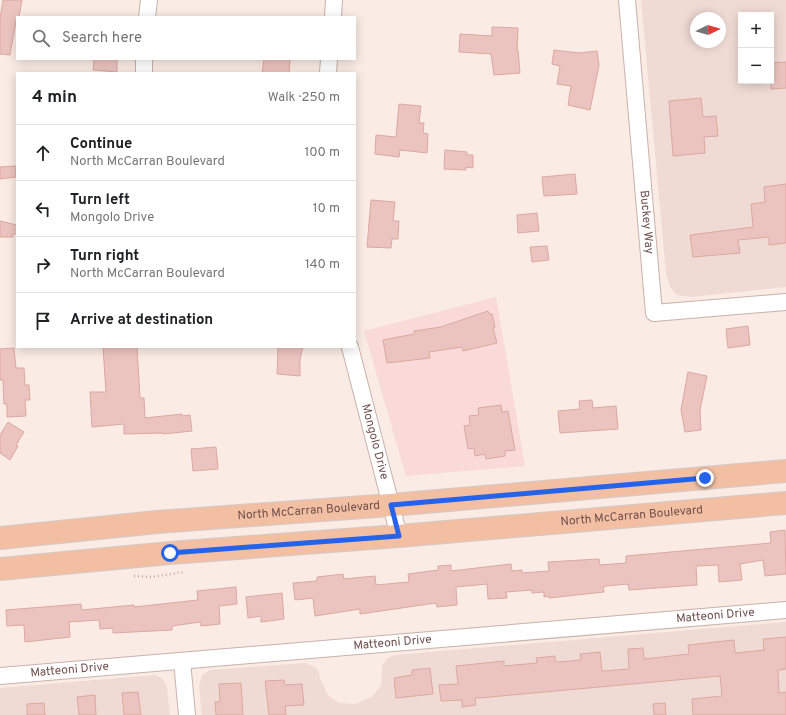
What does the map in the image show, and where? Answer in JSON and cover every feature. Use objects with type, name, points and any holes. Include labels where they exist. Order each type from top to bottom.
[{"type":"main road","name":"North McCarran Boulevard","points":[[0,538],[157,522],[391,505],[786,471]]},
{"type":"main road","name":"North McCarran Boulevard","points":[[0,569],[170,553],[399,536],[786,503]]},
{"type":"street","points":[[147,16],[149,0]]},
{"type":"street","points":[[333,16],[334,0]]},
{"type":"street","name":"Buckey Way","points":[[626,0],[654,313],[786,302]]},
{"type":"street","points":[[144,60],[144,72]]},
{"type":"street","points":[[328,72],[329,60]]},
{"type":"street","name":"Mongolo Drive","points":[[350,348],[399,536]]},
{"type":"street","name":"Matteoni Drive","points":[[0,676],[786,610]]},
{"type":"street","points":[[182,661],[187,715]]},
{"type":"shaded area","points":[[641,0],[786,0],[786,287],[691,297],[677,295],[670,287],[666,273]]},
{"type":"shaded area","points":[[496,297],[525,466],[406,476],[364,331]]},
{"type":"shaded area","points":[[786,622],[786,715],[202,715],[199,687],[202,675],[210,670],[306,663],[318,669],[328,695],[339,703],[355,704],[372,697],[381,685],[382,666],[388,658],[395,655]]},
{"type":"shaded area","points":[[155,675],[163,679],[167,687],[170,715],[0,715],[0,688]]},
{"type":"building","points":[[3,0],[22,0],[19,16],[16,16],[10,55],[0,54],[0,19]]},
{"type":"building","points":[[492,27],[518,28],[517,50],[520,73],[494,75],[491,54],[459,52],[460,34],[492,36]]},
{"type":"building","points":[[554,50],[579,53],[597,51],[599,65],[590,110],[568,105],[571,86],[557,84],[560,66],[552,64]]},
{"type":"building","points":[[94,60],[117,60],[117,72],[93,70]]},
{"type":"building","points":[[264,60],[290,60],[289,72],[262,72]]},
{"type":"building","points":[[786,62],[786,88],[771,89],[771,84],[774,84],[774,63]]},
{"type":"building","points":[[701,98],[703,117],[716,116],[718,136],[704,137],[705,153],[673,156],[669,101]]},
{"type":"building","points":[[399,104],[421,106],[419,123],[424,123],[423,133],[428,134],[427,153],[400,150],[399,157],[375,154],[376,135],[396,137]]},
{"type":"building","points":[[445,150],[467,152],[467,155],[473,155],[473,168],[466,167],[466,170],[444,169]]},
{"type":"building","points":[[16,166],[16,177],[0,179],[0,167]]},
{"type":"building","points":[[575,174],[577,194],[544,196],[542,177]]},
{"type":"building","points":[[786,184],[786,243],[769,245],[769,237],[738,240],[740,253],[693,257],[690,235],[753,227],[751,204],[765,202],[764,187]]},
{"type":"building","points":[[371,200],[395,202],[393,221],[399,221],[398,239],[392,239],[391,248],[367,247]]},
{"type":"building","points":[[537,213],[539,231],[518,233],[517,215]]},
{"type":"building","points":[[0,221],[16,225],[16,234],[13,234],[13,237],[0,237]]},
{"type":"building","points":[[547,246],[549,260],[532,262],[530,247]]},
{"type":"building","points":[[488,311],[489,314],[492,314],[495,327],[493,328],[497,343],[463,351],[462,347],[429,352],[430,358],[387,363],[383,340],[414,334],[414,331],[441,327]]},
{"type":"building","points":[[748,326],[750,345],[728,348],[726,329]]},
{"type":"building","points":[[14,348],[16,368],[24,368],[25,385],[29,385],[30,400],[25,400],[26,416],[7,417],[7,404],[4,404],[3,380],[0,380],[0,349]]},
{"type":"building","points":[[103,348],[137,348],[140,398],[144,398],[145,418],[182,414],[182,416],[190,415],[192,431],[163,434],[124,434],[124,424],[92,427],[90,392],[106,392]]},
{"type":"building","points":[[278,348],[303,348],[300,359],[300,376],[277,374]]},
{"type":"building","points":[[688,372],[707,376],[700,410],[701,430],[685,432],[681,410]]},
{"type":"building","points":[[592,400],[593,408],[616,406],[618,429],[560,433],[558,411],[580,409],[579,401]]},
{"type":"building","points":[[501,405],[502,412],[508,411],[515,450],[505,451],[505,456],[486,459],[485,454],[475,456],[474,448],[468,449],[464,426],[470,425],[469,416],[479,415],[478,408]]},
{"type":"building","points":[[8,422],[24,432],[16,445],[18,446],[10,460],[0,453],[0,435]]},
{"type":"building","points":[[216,447],[218,469],[193,471],[191,449]]},
{"type":"building","points":[[785,530],[786,574],[765,576],[763,560],[740,564],[742,580],[719,582],[718,565],[696,566],[697,585],[629,590],[628,584],[603,587],[604,592],[549,598],[549,596],[544,597],[544,592],[532,593],[532,590],[506,592],[507,598],[488,599],[487,584],[456,587],[457,605],[437,607],[436,603],[360,614],[360,609],[315,616],[313,598],[295,600],[293,583],[317,581],[317,577],[343,574],[344,579],[375,576],[376,585],[409,582],[408,574],[438,570],[438,566],[451,565],[451,571],[511,564],[512,571],[522,570],[522,573],[549,571],[548,562],[599,559],[600,565],[626,563],[626,556],[771,543],[770,532]]},
{"type":"building","points":[[236,587],[237,604],[219,606],[220,624],[201,626],[200,622],[172,626],[172,630],[113,633],[113,628],[100,629],[99,620],[69,622],[70,637],[25,642],[24,625],[7,626],[6,610],[81,604],[82,610],[134,605],[134,607],[198,600],[197,591]]},
{"type":"building","points":[[282,593],[284,619],[261,622],[261,616],[248,618],[246,597]]},
{"type":"building","points":[[786,637],[786,669],[778,670],[779,693],[786,692],[786,715],[693,715],[692,699],[722,696],[720,676],[475,698],[476,705],[462,707],[462,700],[441,701],[439,685],[458,684],[456,666],[504,661],[504,666],[537,663],[536,658],[555,656],[555,661],[558,662],[581,660],[580,654],[600,652],[602,671],[629,669],[628,649],[643,648],[644,659],[689,654],[688,645],[734,640],[735,653],[764,650],[763,639]]},
{"type":"building","points":[[430,668],[433,694],[396,698],[394,678],[412,675],[412,670]]},
{"type":"building","points":[[284,680],[285,685],[302,684],[304,705],[285,706],[286,715],[269,715],[265,681]]},
{"type":"building","points":[[241,683],[243,715],[216,715],[215,702],[220,702],[219,684]]},
{"type":"building","points":[[138,692],[141,715],[124,715],[122,693]]},
{"type":"building","points":[[95,695],[96,715],[79,715],[77,697]]},
{"type":"building","points":[[44,703],[45,715],[27,715],[27,704]]},
{"type":"building","points":[[665,703],[666,715],[654,715],[653,704]]},
{"type":"route","points":[[170,553],[399,536],[391,505],[705,478]]}]
